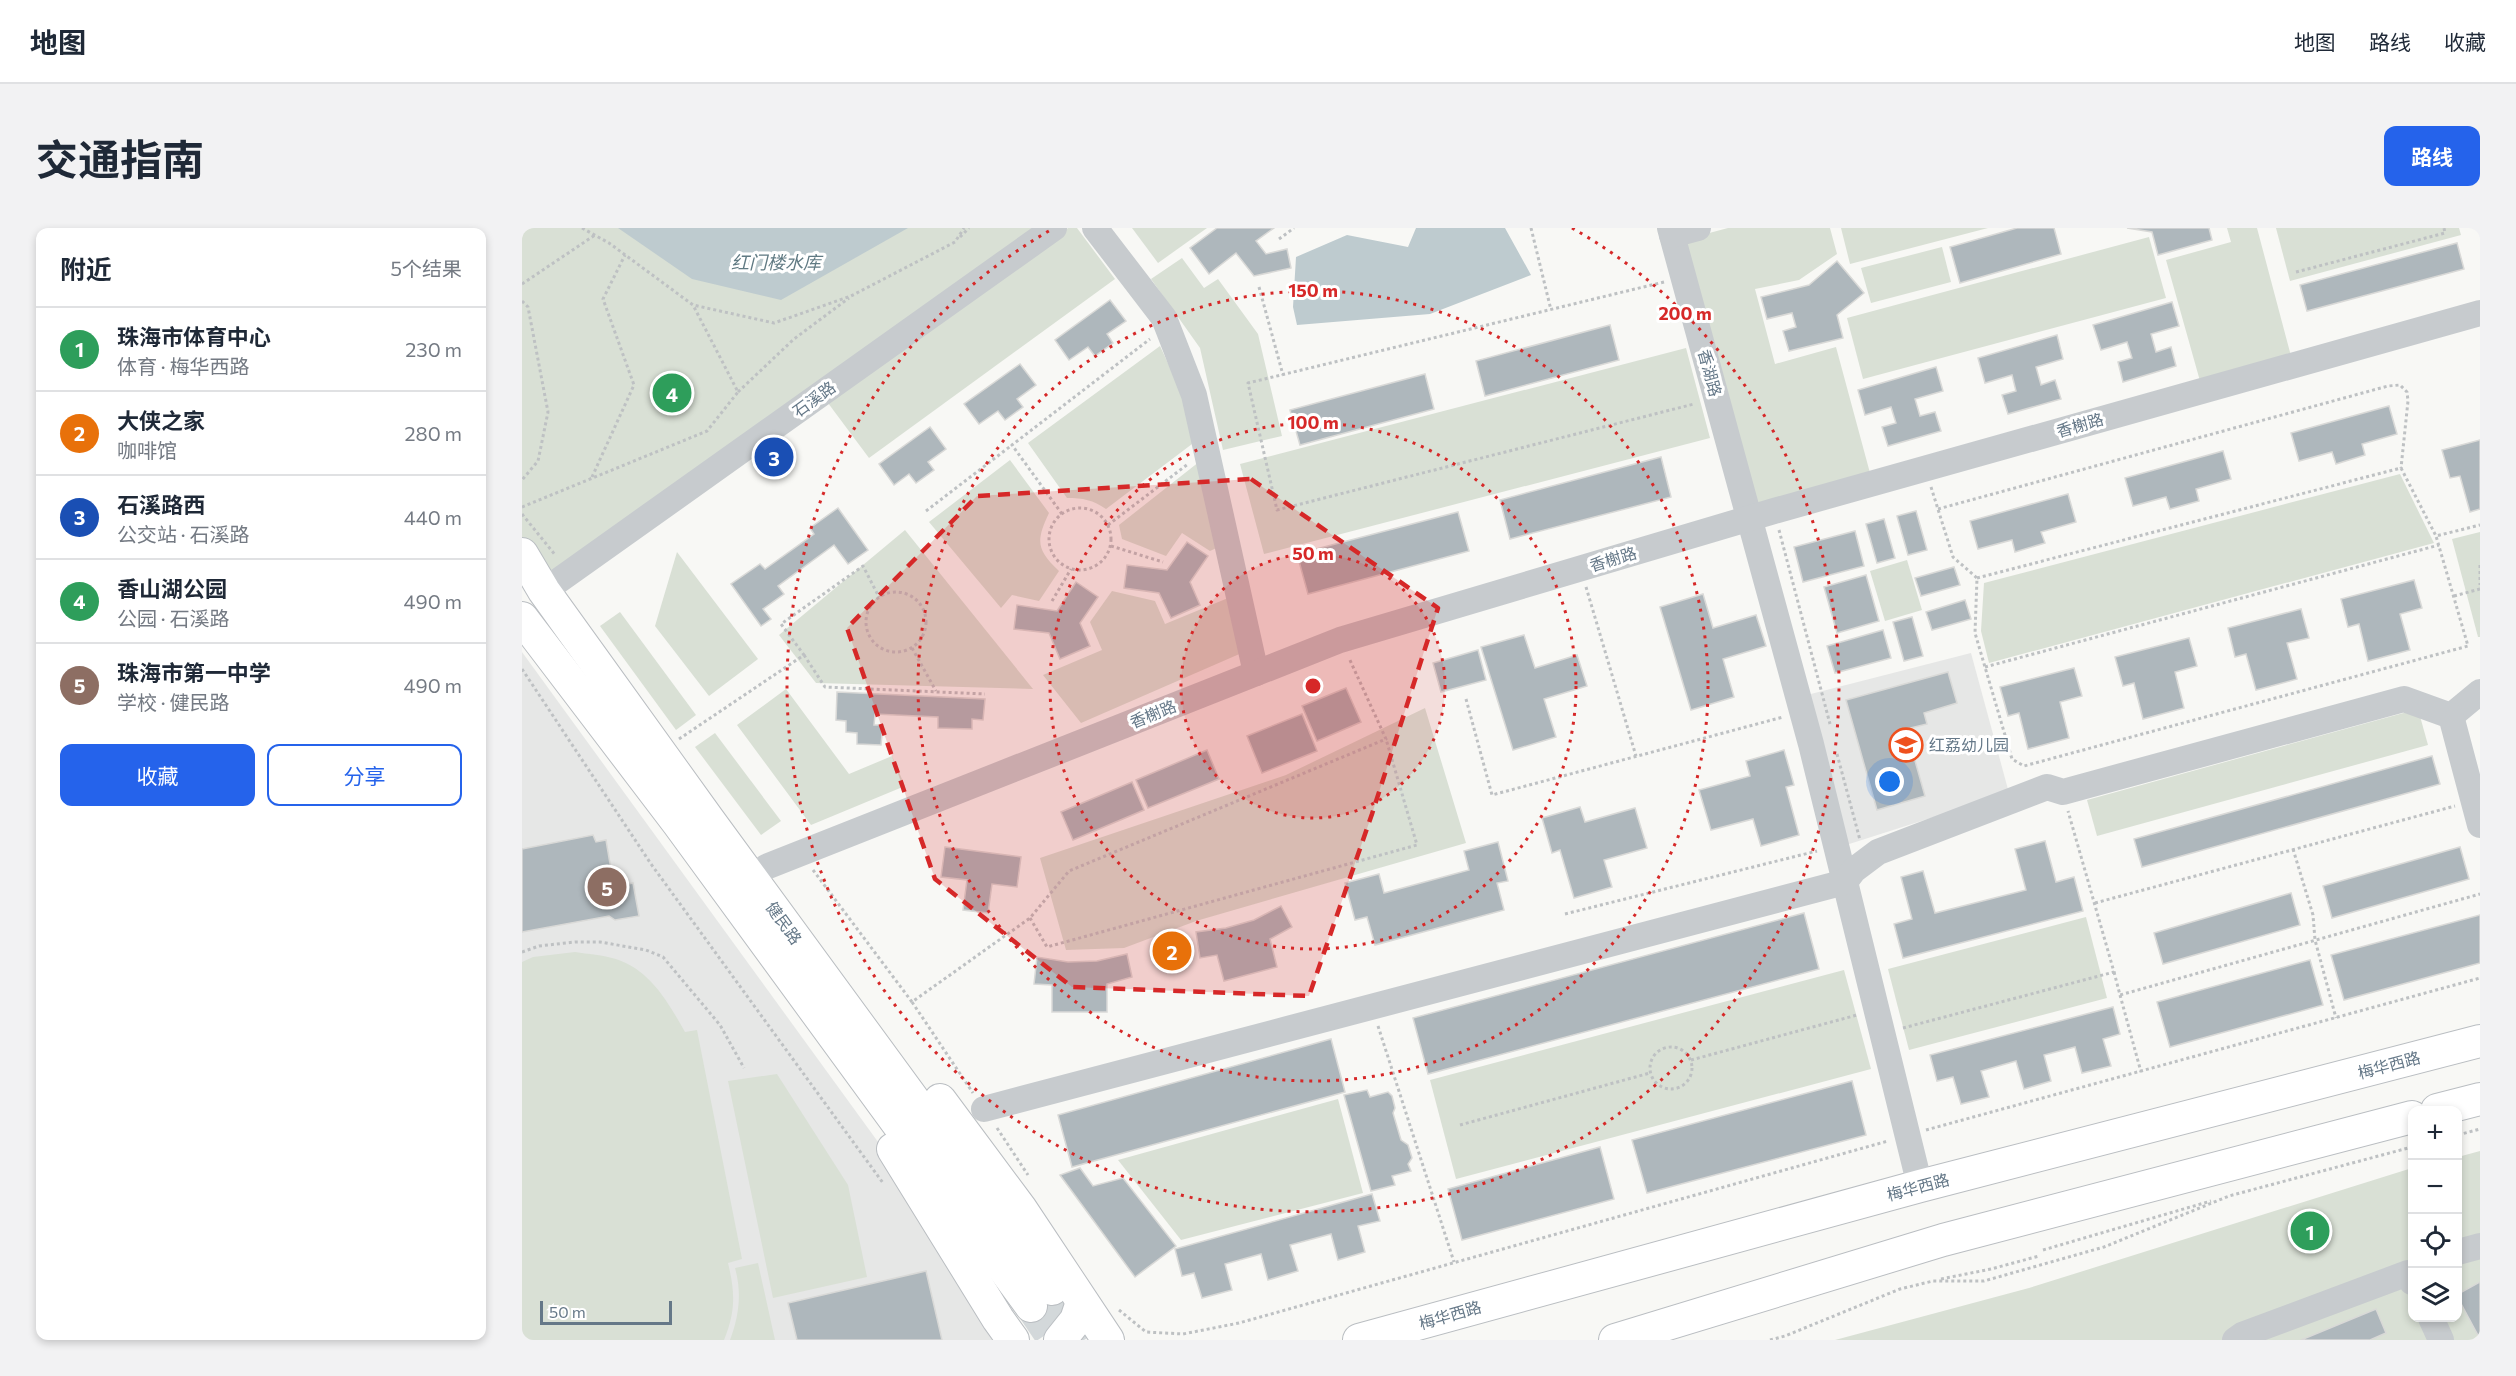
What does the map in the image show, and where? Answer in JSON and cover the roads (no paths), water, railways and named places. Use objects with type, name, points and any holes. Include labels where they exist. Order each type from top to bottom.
[{"type":"main road","name":"健民路","points":[[522,554],[544,591],[660,752],[693,821]]},
{"type":"main road","name":"健民路","points":[[522,618],[693,821],[1041,1298]]},
{"type":"main road","points":[[693,821],[766,867],[1021,1209],[1108,1340]]},
{"type":"main road","points":[[693,821],[714,883],[845,1069],[1006,1333]]},
{"type":"main road","name":"梅华西路","points":[[1359,1340],[1920,1186],[2480,1041]]},
{"type":"main road","points":[[2453,1106],[2480,1099]]},
{"type":"main road","points":[[1615,1340],[1944,1240],[2408,1118]]},
{"type":"main road","points":[[1060,1340],[1076,1320],[1082,1302]]},
{"type":"street","name":"石溪路","points":[[544,591],[1054,228]]},
{"type":"street","points":[[1095,228],[1164,318],[1194,395],[1256,673]]},
{"type":"street","points":[[1671,231],[1698,228]]},
{"type":"street","name":"香湖路","points":[[1671,231],[1802,712],[1920,1186]]},
{"type":"street","name":"香榭路","points":[[766,867],[1340,640],[1749,518],[2480,313]]},
{"type":"street","points":[[2451,716],[2480,692]]},
{"type":"street","points":[[984,1109],[1845,882],[1865,861],[1891,846],[2047,787],[2062,792],[2404,699],[2451,716]]},
{"type":"street","points":[[2451,716],[2477,813]]},
{"type":"street","points":[[2462,1251],[2480,1246]]},
{"type":"street","points":[[2235,1340],[2242,1335],[2408,1276]]},
{"type":"street","points":[[2433,1322],[2441,1340]]},
{"type":"water","name":"红门楼水库","points":[[618,228],[908,228],[781,300],[692,279]]},
{"type":"water","points":[[1416,228],[1505,228],[1531,275],[1430,314],[1297,325],[1293,307],[1296,257],[1347,235],[1408,247]]},
{"type":"tunnel","points":[[1052,1289],[1084,1340]]},
{"type":"tunnel","points":[[1031,1306],[1054,1340]]},
{"type":"place","name":"香山湖公园","points":[[672,393]]},
{"type":"place","name":"石溪路西","points":[[774,457]]},
{"type":"place","name":"红荔幼儿园","points":[[1906,745]]},
{"type":"place","name":"珠海市第一中学","points":[[607,887]]},
{"type":"place","name":"大侠之家","points":[[1172,951]]},
{"type":"place","name":"珠海市体育中心","points":[[2310,1231]]}]
